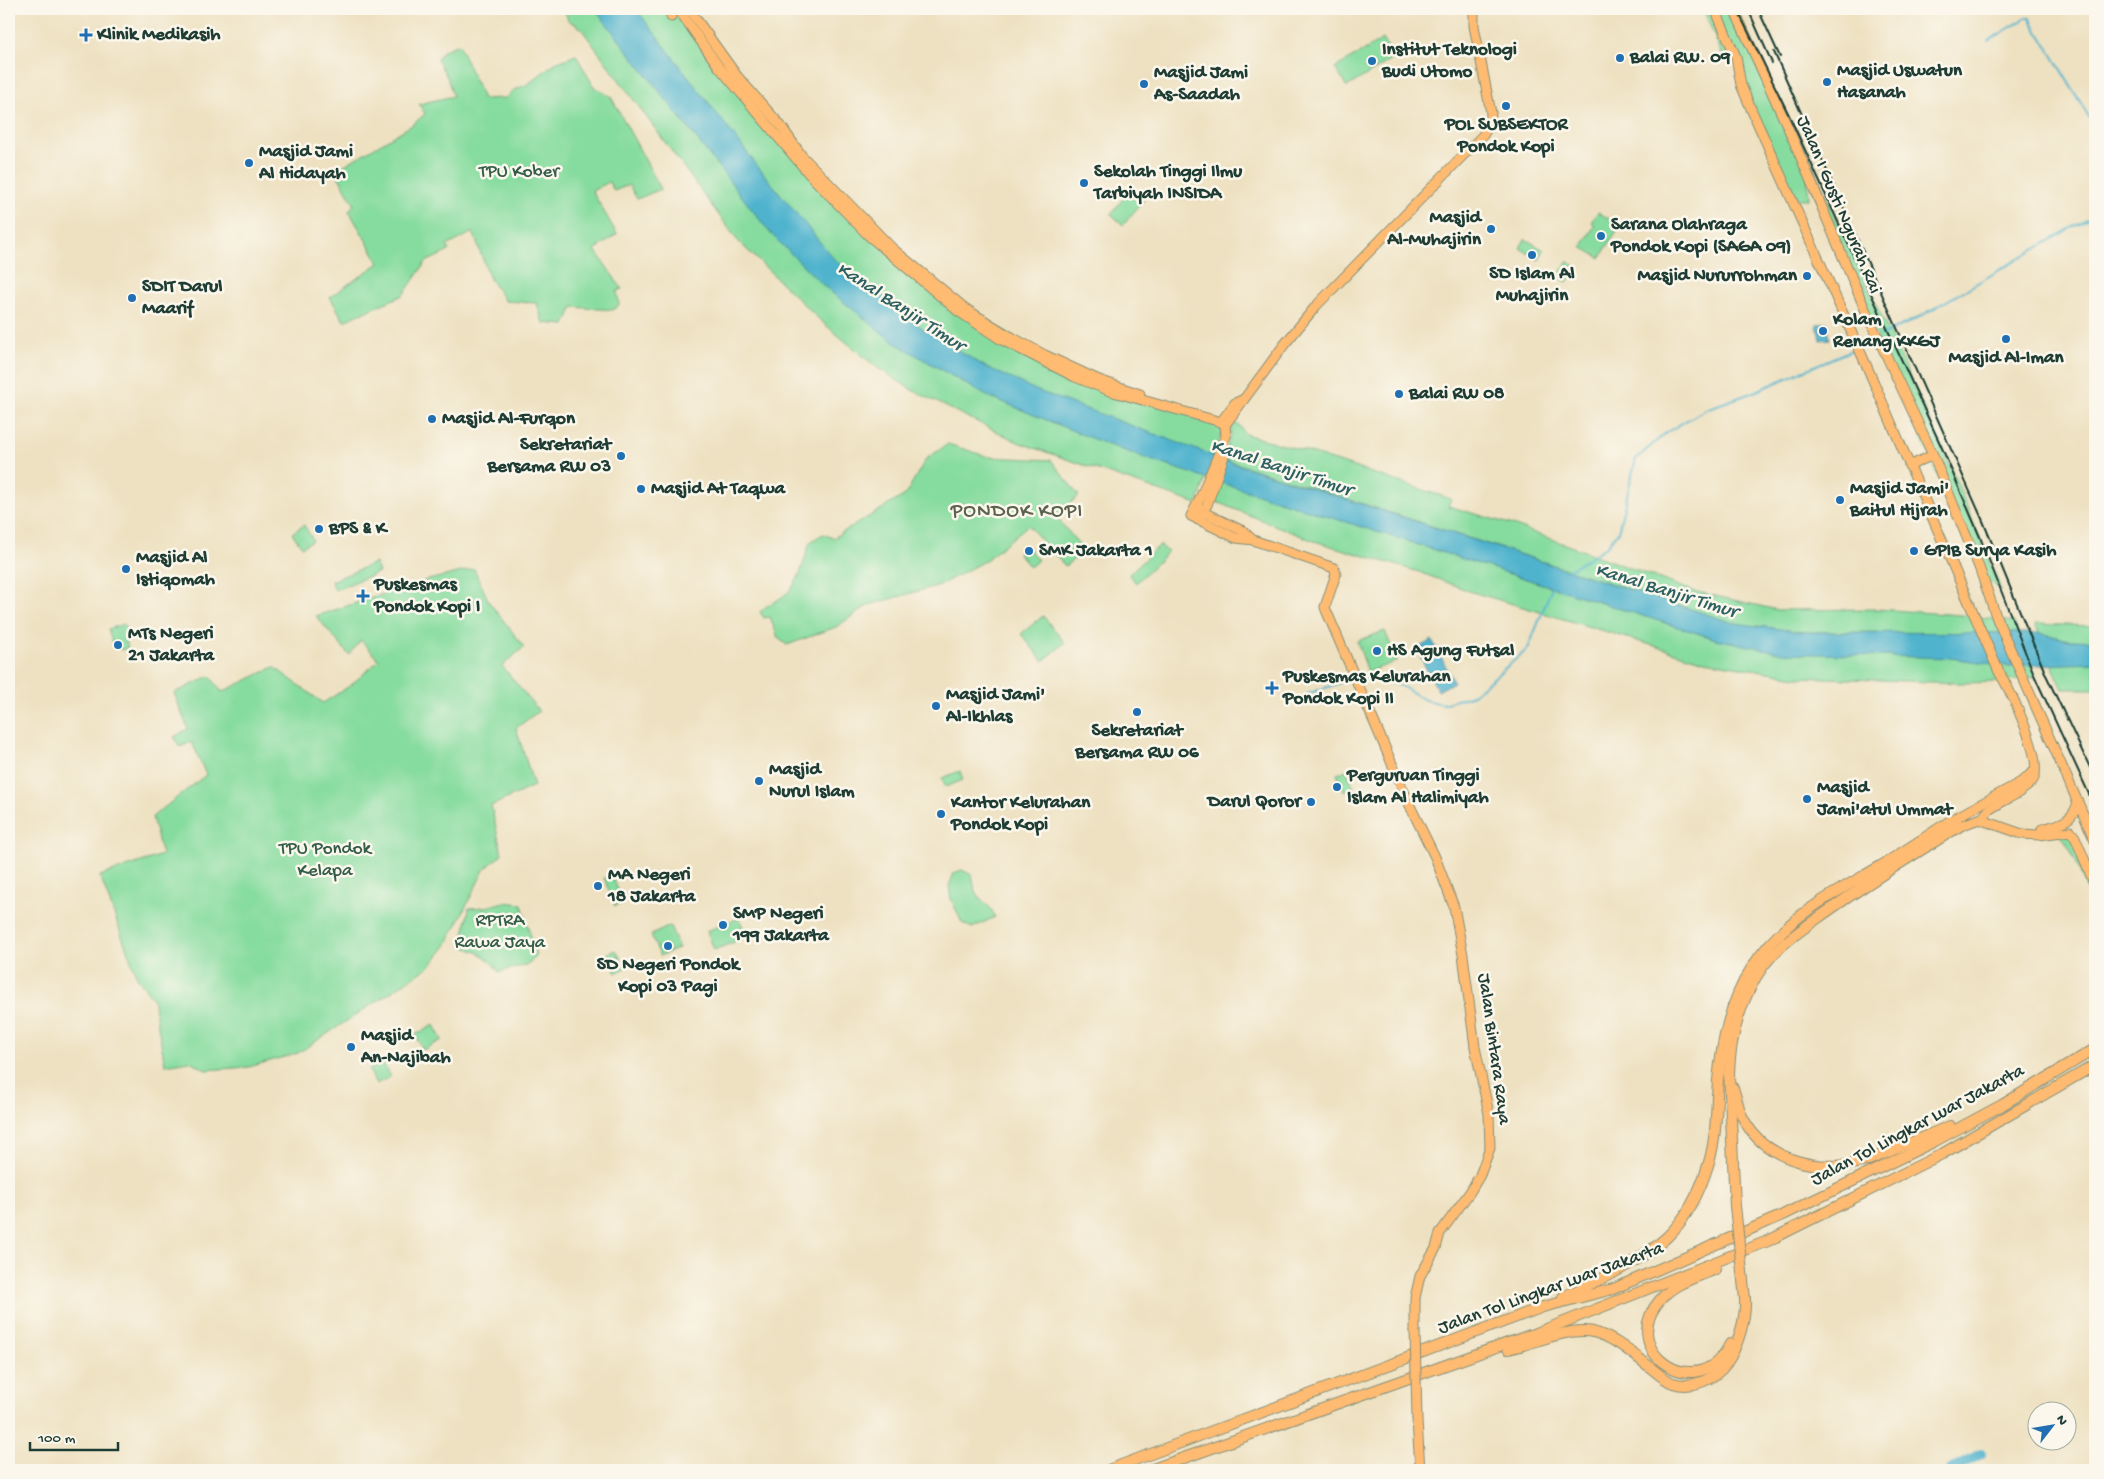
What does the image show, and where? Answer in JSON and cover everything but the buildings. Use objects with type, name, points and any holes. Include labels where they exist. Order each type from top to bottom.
[{"type":"highway","points":[[1543,1307],[1602,1279],[1643,1254],[1667,1236],[1697,1197],[1710,1161],[1720,1059],[1732,1007],[1750,970],[1771,942],[1815,904],[1958,822]]},
{"type":"highway","points":[[1732,1204],[1729,1054],[1737,1022],[1755,979],[1765,964],[1784,944],[1864,886],[1958,822]]},
{"type":"highway","points":[[1478,1355],[1528,1345],[1569,1333],[1592,1332],[1605,1336],[1620,1345],[1673,1383],[1690,1385],[1706,1381],[1718,1374],[1728,1362],[1741,1328],[1745,1309],[1741,1296],[1732,1204],[1724,1044]]},
{"type":"highway","name":"Jalan Tol Lingkar Luar Jakarta","points":[[1108,1470],[1543,1307],[1613,1289],[1712,1247],[1783,1215],[1926,1145],[2002,1105],[2095,1049]]},
{"type":"highway","name":"Jalan Tol Lingkar Luar Jakarta","points":[[1150,1470],[1478,1355],[1768,1241],[1942,1154],[2095,1064]]},
{"type":"highway","points":[[1729,1073],[1742,1114],[1756,1135],[1773,1150],[1790,1160],[1811,1165],[1837,1166],[1863,1162],[2002,1105]]},
{"type":"highway","points":[[1741,1296],[1733,1338],[1726,1352],[1714,1364],[1698,1372],[1682,1371],[1668,1366],[1654,1354],[1647,1338],[1647,1324],[1659,1300],[1683,1283],[1752,1254],[1754,1246]]},
{"type":"main road","points":[[678,9],[723,64],[781,126],[816,173],[893,249],[1003,337],[1045,364],[1080,375],[1110,391],[1225,421]]},
{"type":"main road","points":[[690,9],[723,64]]},
{"type":"main road","points":[[1197,516],[1226,441],[1225,421],[1235,403],[1244,399],[1316,306],[1483,136],[1488,128],[1491,113],[1474,26],[1474,9]]},
{"type":"main road","name":"Jalan I Gusti Ngurah Rai","points":[[1715,9],[1736,57],[1741,85],[1748,102],[1868,368],[1976,620],[2024,726],[2034,758],[2036,770],[2033,780],[1989,810],[1984,816],[1986,820]]},
{"type":"main road","name":"Jalan I Gusti Ngurah Rai","points":[[1734,9],[1793,139],[1886,357],[1933,456],[1979,567],[1997,619],[2095,842]]},
{"type":"main road","points":[[1909,466],[1933,456]]},
{"type":"main road","points":[[1197,516],[1203,500]]},
{"type":"main road","name":"Jalan Bintara Raya","points":[[1197,516],[1243,531],[1253,540],[1334,568],[1336,574],[1326,607],[1410,808],[1434,856],[1454,907],[1464,963],[1474,1047],[1489,1114],[1490,1148],[1480,1175],[1440,1234],[1436,1248],[1420,1276],[1415,1298],[1416,1420],[1420,1470]]},
{"type":"main road","points":[[1958,822],[2026,778],[2033,770],[2034,758]]},
{"type":"main road","points":[[2003,828],[2026,831],[2057,825],[2072,816],[2078,801]]},
{"type":"main road","points":[[1958,822],[1975,819],[1986,820],[2003,828],[2033,835],[2070,831],[2075,837],[2095,885]]},
{"type":"green space","points":[[564,9],[678,9],[751,103],[909,271],[1079,378],[1225,425],[1197,504],[1020,443],[912,390],[875,366],[822,322],[738,241],[580,27],[568,20]]},
{"type":"green space","points":[[1703,9],[1734,9],[1793,139],[1805,150],[1950,465],[2001,590],[1981,575],[1807,176],[1809,199],[1797,199],[1786,183],[1760,131],[1736,57],[1724,59]]},
{"type":"green space","points":[[1383,39],[1394,58],[1347,87],[1335,68]]},
{"type":"green space","name":"TPU Kober","points":[[459,44],[483,99],[506,98],[514,90],[528,84],[555,63],[576,55],[594,87],[611,97],[661,189],[637,199],[629,185],[614,191],[609,182],[592,191],[617,234],[595,250],[622,289],[617,291],[619,305],[613,310],[573,307],[565,325],[543,323],[537,303],[505,301],[490,279],[473,232],[447,246],[449,251],[426,262],[403,295],[344,321],[330,297],[379,263],[349,211],[354,204],[337,174],[341,167],[412,125],[425,114],[419,104],[453,96],[447,77],[437,59],[444,50]]},
{"type":"green space","points":[[1131,189],[1144,200],[1123,225],[1111,214]]},
{"type":"green space","name":"Sarana Olahraga Pondok Kopi (SAGA 09)","points":[[1598,212],[1620,226],[1600,258],[1581,247],[1595,225],[1591,222]]},
{"type":"green space","points":[[1525,239],[1544,250],[1539,260],[1520,248]]},
{"type":"green space","points":[[1567,261],[1577,267],[1567,282],[1558,277]]},
{"type":"green space","points":[[1231,423],[1239,425],[1245,434],[1308,452],[1451,499],[1448,506],[1510,524],[1693,591],[1778,610],[1878,609],[1974,616],[2014,622],[2018,633],[1803,632],[1734,623],[1223,459],[1231,434]]},
{"type":"green space","points":[[948,444],[989,457],[1051,460],[1079,496],[1055,516],[1085,551],[1065,566],[1028,525],[986,560],[940,585],[869,605],[836,627],[787,645],[778,638],[770,617],[764,618],[760,612],[782,597],[793,586],[810,542],[823,534],[833,538],[905,495],[926,459]]},
{"type":"green space","points":[[1215,480],[1716,639],[2030,664],[2035,677],[2005,682],[1959,683],[1797,677],[1705,661],[1472,592],[1419,572],[1314,541],[1209,499]]},
{"type":"green space","points":[[304,525],[313,540],[302,547],[292,533]]},
{"type":"green space","points":[[1160,545],[1168,552],[1136,583],[1129,575],[1130,573]]},
{"type":"green space","points":[[1026,546],[1038,560],[1030,567],[1018,553]]},
{"type":"green space","points":[[375,563],[379,572],[335,590],[331,581]]},
{"type":"green space","name":"TPU Pondok Kelapa","points":[[474,569],[489,602],[524,647],[502,666],[539,711],[516,728],[534,786],[491,806],[502,854],[484,870],[446,946],[429,967],[298,1053],[249,1067],[206,1070],[190,1061],[165,1065],[153,999],[137,977],[100,876],[162,855],[152,817],[206,775],[192,742],[180,747],[174,737],[188,729],[174,693],[210,676],[222,692],[274,667],[323,703],[351,685],[379,660],[361,640],[349,655],[316,616],[424,581]]},
{"type":"green space","points":[[1043,616],[1065,643],[1043,661],[1021,634]]},
{"type":"green space","points":[[124,624],[129,636],[124,638],[128,648],[121,650],[112,642],[108,629]]},
{"type":"green space","points":[[2035,624],[2095,626],[2095,641],[2069,640],[2039,633]]},
{"type":"green space","name":"HS Agung Futsal","points":[[1385,631],[1397,661],[1368,672],[1357,641]]},
{"type":"green space","points":[[2051,663],[2095,663],[2095,689],[2063,689]]},
{"type":"green space","points":[[1346,770],[1354,787],[1344,791],[1337,774]]},
{"type":"green space","points":[[960,771],[963,780],[946,787],[942,778]]},
{"type":"green space","points":[[2067,830],[2086,863],[2095,861],[2095,914],[2076,861],[2059,832]]},
{"type":"green space","points":[[962,870],[972,875],[976,893],[990,908],[995,917],[972,928],[962,923],[951,899],[949,886],[954,873]]},
{"type":"green space","points":[[612,875],[623,903],[615,906],[604,878]]},
{"type":"green space","name":"RPTRA Rawa Jaya","points":[[504,902],[522,904],[536,956],[529,964],[499,972],[483,956],[462,946],[469,908],[486,907]]},
{"type":"green space","points":[[739,918],[747,937],[714,950],[707,931]]},
{"type":"green space","points":[[670,926],[679,948],[660,956],[651,935]]},
{"type":"green space","points":[[616,950],[625,968],[616,973],[607,954]]},
{"type":"green space","points":[[434,1025],[442,1040],[423,1050],[415,1035]]},
{"type":"green space","points":[[383,1063],[390,1077],[376,1084],[369,1070]]},
{"type":"water","points":[[595,9],[636,9],[759,168],[833,258],[922,328],[984,366],[1038,391],[1230,462],[1734,623],[1803,632],[2039,633],[2069,640],[2095,641],[2095,663],[2008,666],[1950,658],[1783,653],[1716,639],[1162,464],[1103,443],[985,395],[895,343],[825,287],[771,234]]},
{"type":"water","name":"Kolam Renang KKGJ","points":[[1827,322],[1830,339],[1820,340],[1817,324]]},
{"type":"water","points":[[1432,640],[1454,682],[1438,691],[1416,649]]},
{"type":"waterway","points":[[1988,41],[2026,18],[2030,18],[2095,127]]},
{"type":"waterway","points":[[1881,336],[1921,316],[2095,214]]},
{"type":"waterway","points":[[1861,345],[1875,339]]},
{"type":"waterway","name":"Kanal Banjir Timur","points":[[1569,570],[1606,547],[1618,532],[1636,459],[1667,432],[1706,409],[1754,392],[1854,349]]},
{"type":"waterway","points":[[1360,678],[1401,686],[1425,700],[1443,704],[1473,695],[1528,649],[1552,587]]},
{"type":"waterway","points":[[1308,694],[1353,678]]},
{"type":"waterway","points":[[1950,1470],[1981,1454]]},
{"type":"railway","points":[[1737,9],[1788,113],[1942,448],[1980,537],[2035,677],[2095,807]]},
{"type":"railway","points":[[1748,9],[1772,63]]},
{"type":"railway","points":[[1758,9],[1780,57]]},
{"type":"railway","points":[[1774,52],[1983,521],[2046,675],[2095,778]]},
{"type":"place","name":"Klinik Medikasih","points":[[86,35]]},
{"type":"place","name":"Balai RW. 09","points":[[1620,58]]},
{"type":"place","name":"Institut Teknologi Budi Utomo","points":[[1372,61]]},
{"type":"place","name":"Masjid Uswatun Hasanah","points":[[1827,82]]},
{"type":"place","name":"Masjid Jami As-Saadah","points":[[1144,84]]},
{"type":"place","name":"POL SUBSEKTOR Pondok Kopi","points":[[1506,106]]},
{"type":"place","name":"Masjid Jami Al Hidayah","points":[[249,163]]},
{"type":"place","name":"Sekolah Tinggi Ilmu Tarbiyah INSIDA","points":[[1084,183]]},
{"type":"place","name":"Masjid Al-Muhajirin","points":[[1491,229]]},
{"type":"place","name":"Sarana Olahraga Pondok Kopi (SAGA 09)","points":[[1601,236]]},
{"type":"place","name":"SD Islam Al Muhajirin","points":[[1532,255]]},
{"type":"place","name":"Masjid Nururrohman","points":[[1807,276]]},
{"type":"place","name":"SDIT Darul Maarif","points":[[132,298]]},
{"type":"place","name":"Kolam Renang KKGJ","points":[[1823,331]]},
{"type":"place","name":"Masjid Al-Iman","points":[[2006,339]]},
{"type":"place","name":"Balai RW 08","points":[[1399,394]]},
{"type":"place","name":"Masjid Al-Furqon","points":[[432,419]]},
{"type":"place","name":"Sekretariat Bersama RW 03","points":[[621,456]]},
{"type":"place","name":"Masjid At Taqwa","points":[[641,489]]},
{"type":"place","name":"Masjid Jami' Baitul Hijrah","points":[[1840,500]]},
{"type":"place","name":"BPS & K","points":[[319,529]]},
{"type":"place","name":"SMK Jakarta 1","points":[[1029,551]]},
{"type":"place","name":"GPIB Surya Kasih","points":[[1914,551]]},
{"type":"place","name":"Masjid Al Istiqomah","points":[[126,569]]},
{"type":"place","name":"Puskesmas Pondok Kopi I","points":[[363,596]]},
{"type":"place","name":"MTs Negeri 21 Jakarta","points":[[118,645]]},
{"type":"place","name":"HS Agung Futsal","points":[[1377,651]]},
{"type":"place","name":"Puskesmas Kelurahan Pondok Kopi II","points":[[1272,688]]},
{"type":"place","name":"Masjid Jami' Al-Ikhlas","points":[[936,706]]},
{"type":"place","name":"Sekretariat Bersama RW 06","points":[[1137,712]]},
{"type":"place","name":"Masjid Nurul Islam","points":[[759,781]]},
{"type":"place","name":"Perguruan Tinggi Islam Al Halimiyah","points":[[1337,787]]},
{"type":"place","name":"Masjid Jami'atul Ummat","points":[[1807,799]]},
{"type":"place","name":"Darul Qoror","points":[[1311,802]]},
{"type":"place","name":"Kantor Kelurahan Pondok Kopi","points":[[941,814]]},
{"type":"place","name":"MA Negeri 18 Jakarta","points":[[598,886]]},
{"type":"place","name":"SMP Negeri 199 Jakarta","points":[[723,925]]},
{"type":"place","name":"SD Negeri Pondok Kopi 03 Pagi","points":[[668,946]]},
{"type":"place","name":"Masjid An-Najibah","points":[[351,1047]]},
{"type":"district","name":"PONDOK KOPI","points":[[1017,512]]}]
